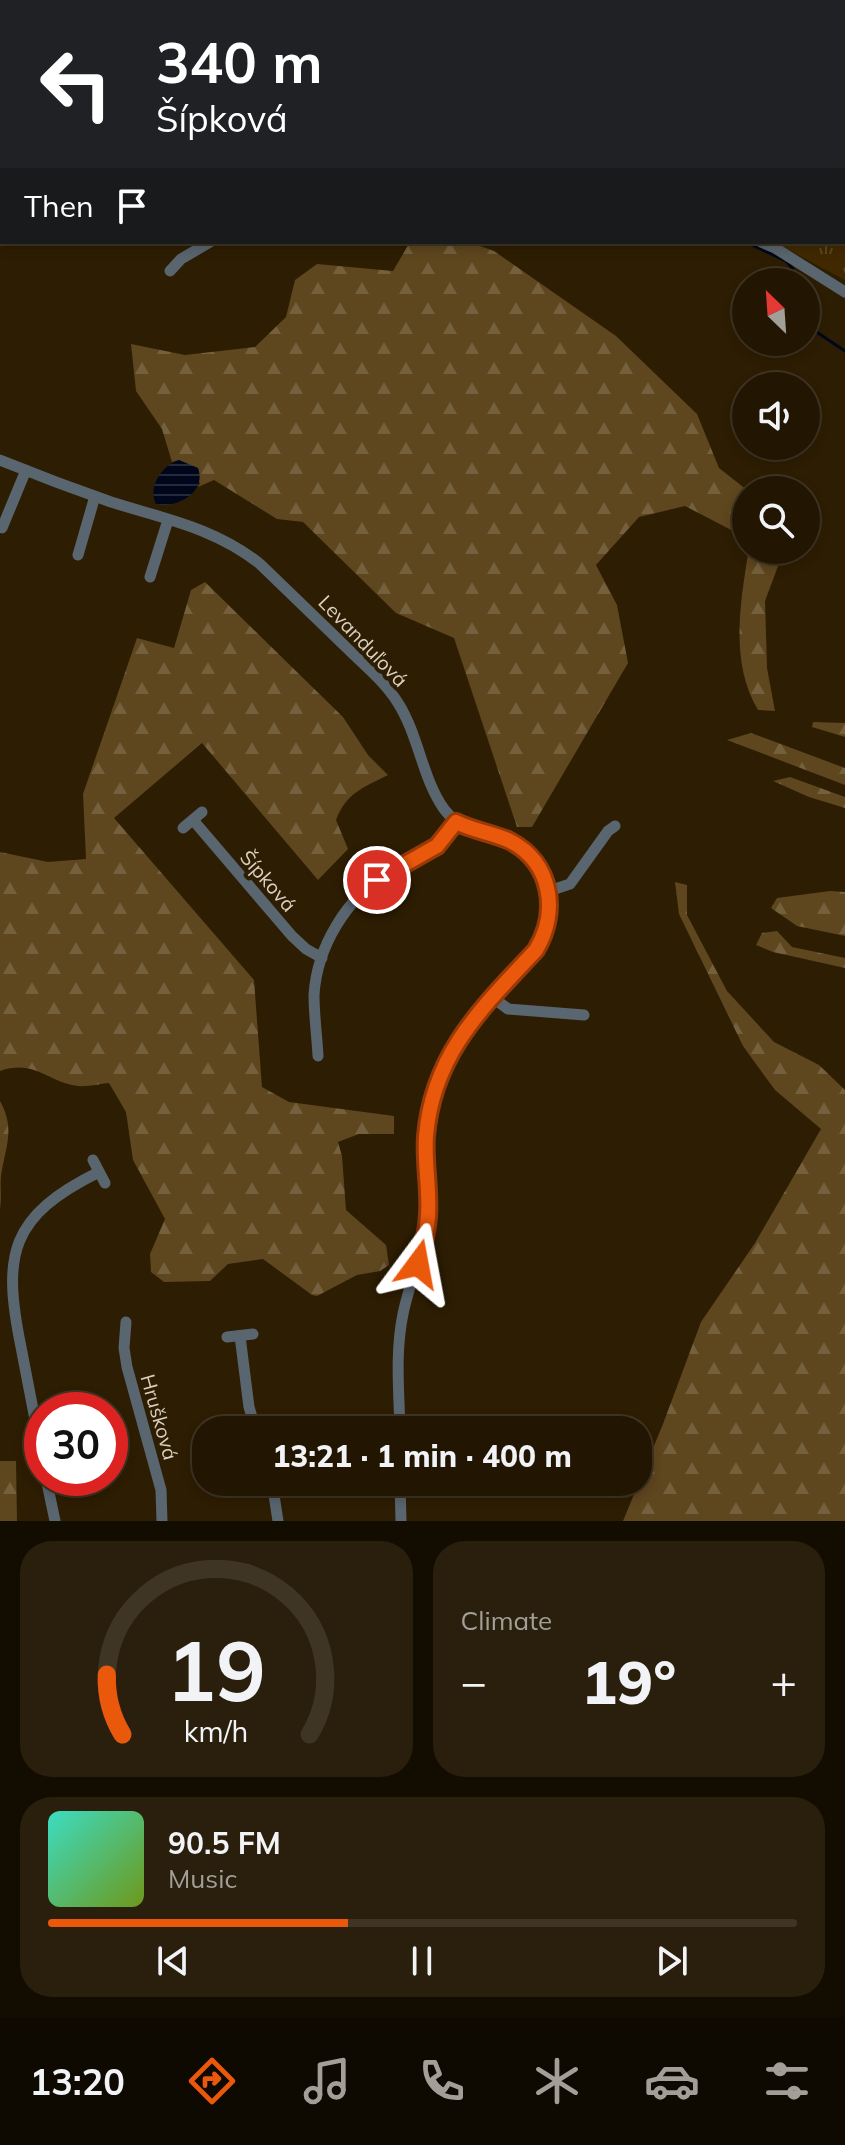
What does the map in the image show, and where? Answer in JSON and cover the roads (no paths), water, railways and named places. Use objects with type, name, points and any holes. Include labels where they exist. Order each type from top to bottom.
[{"type":"street","points":[[170,271],[181,259],[207,244]]},
{"type":"street","points":[[766,244],[845,292]]},
{"type":"street","name":"Levanduľová","points":[[0,460],[95,496],[219,536],[260,564],[380,681],[405,714],[436,797],[456,822]]},
{"type":"street","points":[[2,528],[26,470]]},
{"type":"street","points":[[78,555],[95,496]]},
{"type":"street","points":[[150,577],[168,520]]},
{"type":"street","name":"Šípková","points":[[193,820],[292,936],[322,958]]},
{"type":"street","points":[[318,1056],[314,996],[322,958],[336,925],[363,892],[390,871],[437,846],[456,822],[522,849],[542,873],[549,891],[550,917],[536,950],[492,997],[455,1044],[432,1098],[426,1138],[428,1218],[425,1242],[405,1306],[399,1339],[400,1416]]},
{"type":"street","points":[[549,891],[570,884],[608,831],[615,826]]},
{"type":"street","points":[[492,997],[508,1009],[584,1015]]},
{"type":"street","points":[[29,1392],[13,1309],[13,1263],[24,1233],[40,1210],[61,1192],[102,1178],[93,1160]]},
{"type":"street","name":"Hrušková","points":[[126,1322],[124,1348],[127,1367],[161,1490],[162,1521]]},
{"type":"street","points":[[240,1335],[252,1416]]},
{"type":"street","points":[[50,1496],[55,1521]]},
{"type":"street","points":[[274,1496],[278,1521]]},
{"type":"street","points":[[400,1496],[401,1521]]},
{"type":"water","points":[[179,460],[198,468],[198,484],[181,501],[156,504],[153,491],[158,478],[167,467]]},
{"type":"waterway","points":[[750,244],[786,261],[792,268]]},
{"type":"waterway","points":[[820,334],[845,351]]}]
